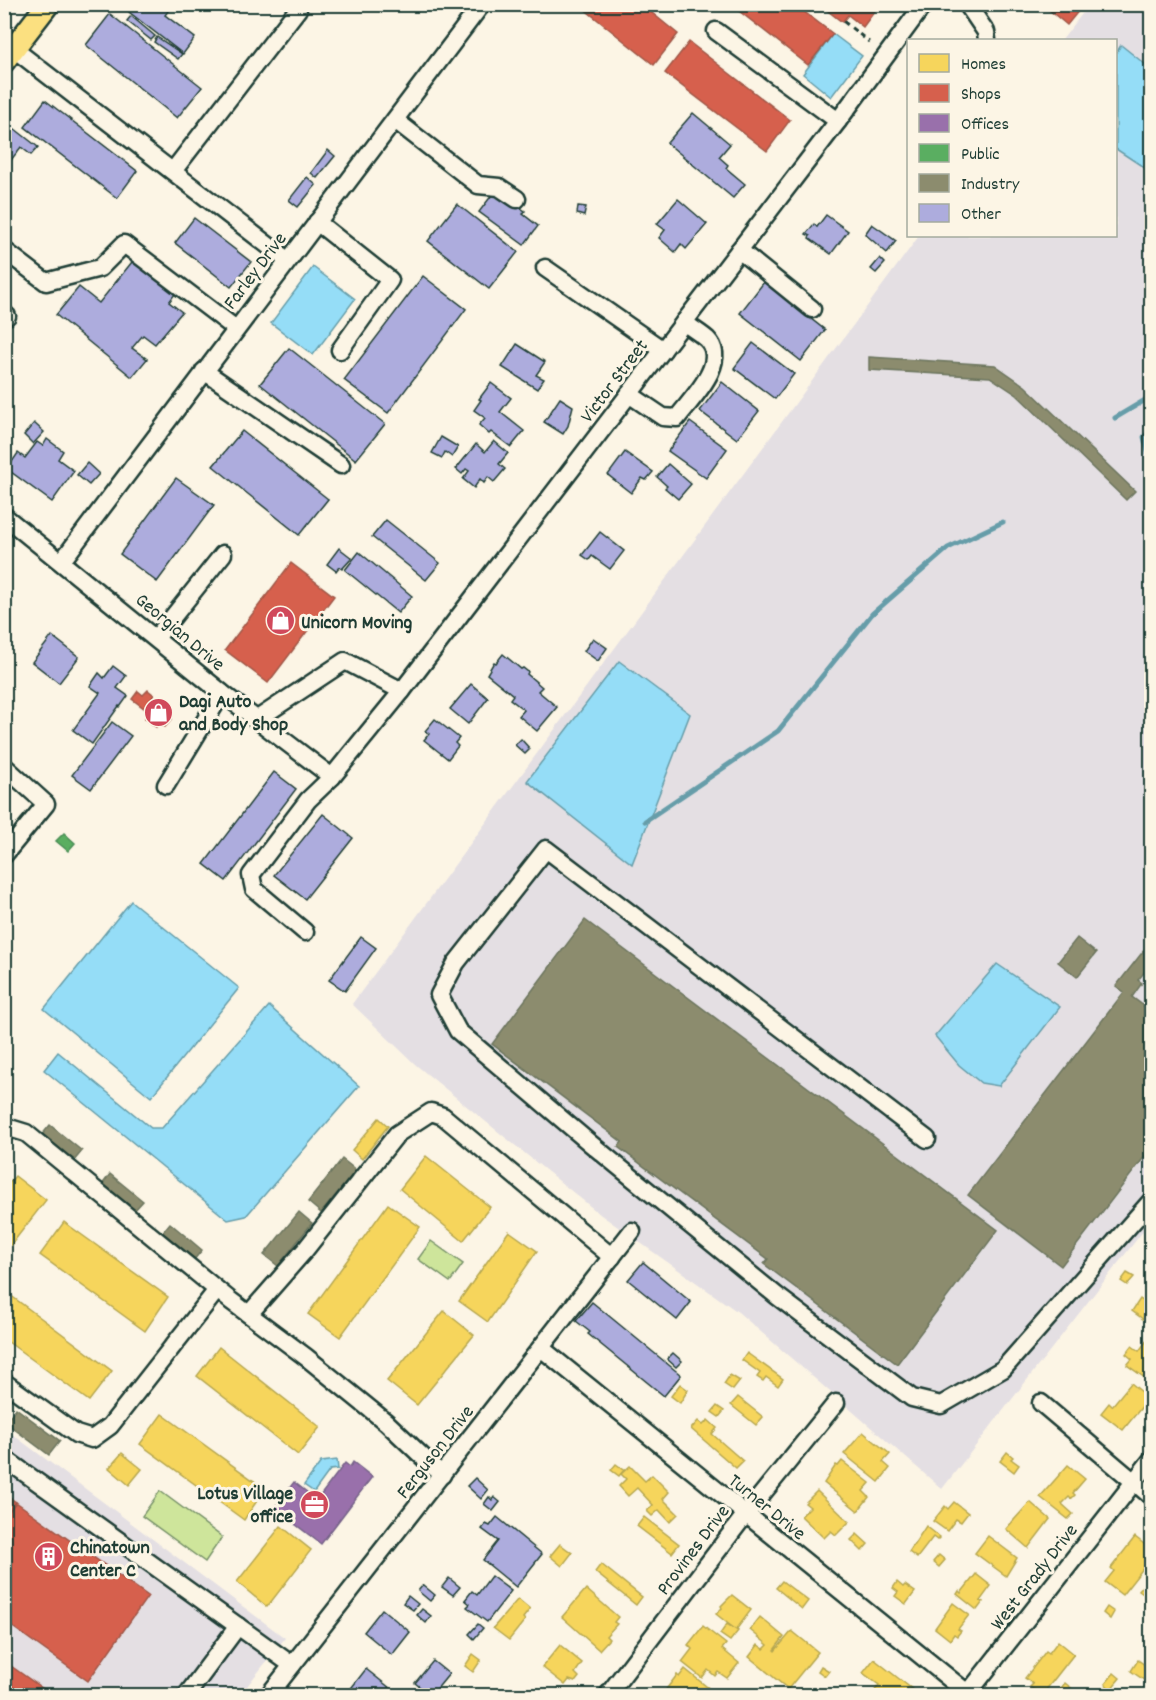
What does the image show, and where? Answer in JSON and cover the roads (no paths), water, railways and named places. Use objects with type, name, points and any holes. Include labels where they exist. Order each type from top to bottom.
[{"type":"main road","points":[[9,55],[48,4]]},
{"type":"street","name":"Farley Drive","points":[[62,561],[482,4]]},
{"type":"street","name":"Victor Street","points":[[305,932],[254,889],[251,875],[308,800],[332,777],[402,691],[924,4]]},
{"type":"street","points":[[967,4],[986,32],[987,39]]},
{"type":"street","points":[[172,171],[298,9]]},
{"type":"street","points":[[716,31],[838,120]]},
{"type":"street","points":[[9,55],[172,171],[287,260]]},
{"type":"street","points":[[395,120],[478,185],[499,187],[517,199]]},
{"type":"street","points":[[316,222],[390,280],[340,350]]},
{"type":"street","points":[[4,250],[46,282],[100,268],[124,244],[236,329]]},
{"type":"street","points":[[739,250],[812,309]]},
{"type":"street","points":[[545,267],[663,350]]},
{"type":"street","points":[[629,394],[663,417],[676,418],[684,409],[712,371],[715,356],[708,340],[684,322]]},
{"type":"street","points":[[204,371],[342,465]]},
{"type":"street","name":"Georgian Drive","points":[[4,516],[222,693],[332,777]]},
{"type":"street","points":[[156,638],[223,554]]},
{"type":"street","points":[[256,720],[345,661],[402,691]]},
{"type":"street","points":[[166,785],[222,693]]},
{"type":"street","points":[[4,766],[46,804],[4,855]]},
{"type":"street","points":[[927,1139],[546,849],[456,963],[439,995],[458,1031],[591,1144],[777,1296],[912,1398],[941,1405],[1003,1369],[1152,1200]]},
{"type":"street","points":[[249,1314],[305,1250],[397,1134],[431,1112],[443,1116],[612,1257]]},
{"type":"street","points":[[4,1132],[13,1129],[26,1133],[217,1290],[306,1357],[386,1422],[442,1474]]},
{"type":"street","name":"Ferguson Drive","points":[[268,1695],[632,1231]]},
{"type":"street","points":[[4,1382],[76,1434],[92,1439],[110,1426],[217,1290]]},
{"type":"street","name":"Turner Drive","points":[[541,1348],[968,1695]]},
{"type":"street","name":"Provines Drive","points":[[607,1695],[745,1515],[836,1403]]},
{"type":"street","points":[[1041,1403],[1152,1497]]},
{"type":"street","points":[[4,1458],[292,1665]]},
{"type":"street","name":"West Grady Drive","points":[[968,1695],[1152,1459]]},
{"type":"street","points":[[186,1695],[238,1626]]},
{"type":"water","points":[[833,34],[862,56],[831,97],[803,74]]},
{"type":"water","points":[[1121,45],[1151,69],[1151,172],[1117,150],[1117,51]]},
{"type":"water","points":[[313,267],[355,299],[313,355],[271,323]]},
{"type":"water","points":[[619,661],[690,714],[632,864],[527,781]]},
{"type":"water","points":[[131,901],[239,988],[151,1097],[44,1009]]},
{"type":"water","points":[[997,964],[1060,1007],[999,1086],[981,1083],[959,1065],[935,1036]]},
{"type":"water","points":[[269,1006],[359,1086],[246,1216],[228,1220],[44,1070],[58,1052],[151,1128],[162,1128]]},
{"type":"water","points":[[337,1460],[338,1469],[330,1470],[314,1492],[304,1485],[321,1462]]},
{"type":"waterway","points":[[1115,418],[1152,396]]},
{"type":"waterway","points":[[1152,429],[1144,437],[1149,456],[1152,458]]},
{"type":"waterway","points":[[645,821],[778,731],[872,614],[948,548],[1003,522]]},
{"type":"place","name":"Unicorn Moving","points":[[280,621]]},
{"type":"place","name":"Dagi Auto and Body Shop","points":[[158,712]]},
{"type":"place","name":"Lotus Village office","points":[[314,1504]]},
{"type":"place","name":"Chinatown Center C","points":[[49,1557]]}]
